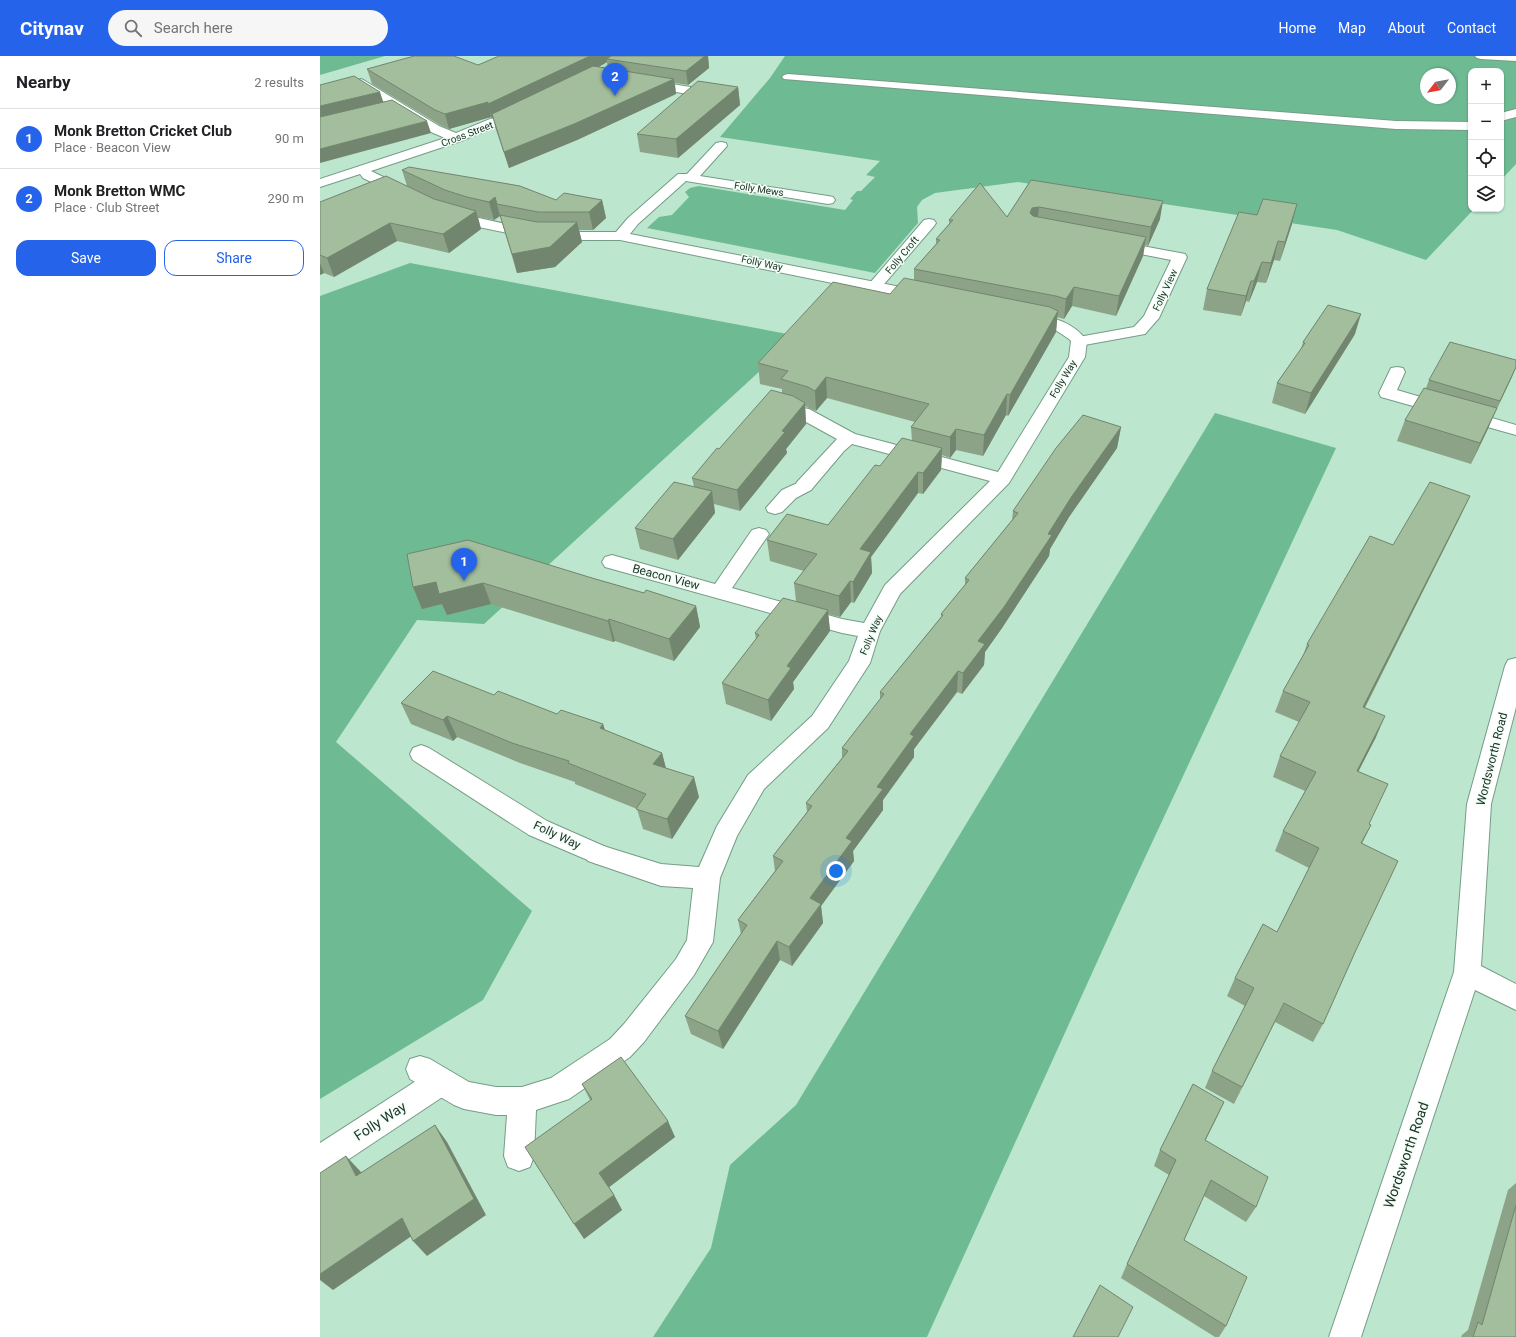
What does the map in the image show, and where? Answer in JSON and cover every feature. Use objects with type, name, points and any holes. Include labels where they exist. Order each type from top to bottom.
[{"type":"street","points":[[1481,56],[1516,58]]},
{"type":"street","points":[[788,77],[1396,125],[1468,126]]},
{"type":"street","points":[[633,82],[726,97]]},
{"type":"street","points":[[361,83],[435,129],[457,138]]},
{"type":"street","points":[[384,110],[398,106]]},
{"type":"street","name":"Cross Street","points":[[320,183],[486,128],[533,106]]},
{"type":"street","points":[[1504,116],[1516,113]]},
{"type":"street","points":[[620,236],[633,221],[683,177],[690,178],[721,146]]},
{"type":"street","points":[[363,170],[368,175],[417,199]]},
{"type":"street","name":"Folly Mews","points":[[690,178],[828,200]]},
{"type":"street","name":"Folly Way","points":[[438,210],[469,222],[542,236],[620,236],[937,299]]},
{"type":"street","name":"Folly Croft","points":[[874,287],[928,223]]},
{"type":"street","name":"Folly View","points":[[1079,341],[1139,331],[1151,318],[1180,257],[1098,242]]},
{"type":"street","points":[[1015,314],[1054,322],[1074,334],[1079,341]]},
{"type":"street","name":"Folly Way","points":[[320,1160],[430,1075],[464,1095],[496,1101],[522,1101],[559,1089],[620,1048],[634,1033],[685,967],[700,942],[707,878],[726,833],[756,782],[820,722],[859,663],[870,631],[892,590],[957,523],[983,500],[1004,478],[1077,357],[1079,341]]},
{"type":"street","points":[[1397,372],[1387,393],[1516,430]]},
{"type":"street","points":[[796,411],[849,438],[1004,478]]},
{"type":"street","points":[[775,508],[789,494],[804,486],[838,447],[849,438]]},
{"type":"street","points":[[720,591],[759,534]]},
{"type":"street","name":"Beacon View","points":[[612,562],[842,626],[870,631]]},
{"type":"street","name":"Wordsworth Road","points":[[1345,1337],[1467,972],[1479,804],[1516,666]]},
{"type":"street","name":"Folly Way","points":[[421,754],[538,828],[597,854],[662,875],[707,878]]},
{"type":"street","points":[[1467,972],[1516,998]]},
{"type":"street","points":[[519,1156],[522,1101]]},
{"type":"green space","points":[[320,56],[385,56],[320,75]]},
{"type":"green space","points":[[785,56],[1516,56],[1516,164],[1504,177],[1504,68],[1468,68],[1468,212],[1471,212],[1426,260],[1337,230],[1018,182],[935,193],[922,200],[917,207],[918,223],[875,273],[647,228],[659,217],[672,215],[689,197],[685,192],[690,188],[699,186],[845,210],[853,200],[850,199],[857,191],[861,191],[875,177],[866,175],[880,161],[720,137],[770,78]]},
{"type":"green space","points":[[410,263],[798,336],[484,624],[417,620],[336,742],[532,911],[483,1000],[320,1099],[320,296]]},
{"type":"green space","points":[[1215,413],[1336,448],[1122,907],[927,1337],[653,1337],[711,1248],[730,1165],[796,1105]]},
{"type":"building","points":[[414,56],[454,56],[478,65],[499,56],[590,56],[488,104],[488,102],[445,114],[435,110],[367,69]]},
{"type":"building","points":[[611,56],[705,56],[686,71],[607,59]]},
{"type":"building","points":[[593,66],[674,79],[574,124],[504,152],[492,114]]},
{"type":"building","points":[[354,76],[380,92],[320,106],[320,85]]},
{"type":"building","points":[[698,81],[738,87],[676,139],[637,134]]},
{"type":"building","points":[[392,100],[427,121],[320,149],[320,117]]},
{"type":"building","points":[[409,167],[520,186],[556,200],[564,193],[602,200],[589,212],[538,212],[497,204],[495,197],[489,202],[445,190],[402,170]]},
{"type":"building","points":[[386,176],[434,199],[476,211],[443,234],[390,223],[327,258],[320,255],[320,202]]},
{"type":"building","points":[[1031,180],[1163,201],[1151,227],[1039,207],[1032,208],[1030,213],[1033,216],[1146,237],[1119,296],[1074,287],[1066,299],[914,269],[940,240],[936,239],[953,220],[949,220],[980,183],[1007,217]]},
{"type":"building","points":[[1263,199],[1297,204],[1285,242],[1278,241],[1271,263],[1262,262],[1254,281],[1251,281],[1246,296],[1207,289],[1239,212],[1257,215]]},
{"type":"building","points":[[500,215],[537,222],[577,222],[550,247],[512,254]]},
{"type":"building","points":[[904,278],[1050,307],[1058,311],[1010,395],[1007,394],[984,435],[956,429],[950,437],[911,427],[929,404],[826,377],[815,391],[808,387],[781,379],[788,371],[758,363],[833,282],[890,294]]},
{"type":"building","points":[[1328,305],[1361,314],[1311,393],[1277,383],[1305,343],[1303,342]]},
{"type":"building","points":[[1450,342],[1516,360],[1516,367],[1500,401],[1429,380]]},
{"type":"building","points":[[1424,388],[1497,408],[1480,443],[1405,420]]},
{"type":"building","points":[[771,390],[793,396],[805,403],[782,431],[785,432],[737,490],[692,478],[717,448],[719,449]]},
{"type":"building","points":[[1083,415],[1121,427],[1072,496],[1048,534],[1052,535],[1004,607],[978,641],[985,644],[963,673],[958,671],[910,734],[914,736],[877,787],[883,789],[846,838],[852,841],[810,898],[821,904],[789,947],[777,941],[718,1031],[685,1016],[747,925],[738,920],[783,861],[773,856],[812,806],[806,803],[848,751],[842,748],[884,694],[880,692],[943,615],[941,614],[969,580],[965,578],[1018,513],[1013,511],[1056,448]]},
{"type":"building","points":[[902,438],[942,448],[923,473],[918,472],[860,549],[871,552],[853,582],[850,581],[839,596],[794,583],[817,554],[767,540],[787,514],[828,525],[875,465],[880,466]]},
{"type":"building","points":[[674,482],[712,491],[673,539],[635,528]]},
{"type":"building","points":[[1430,482],[1470,496],[1363,707],[1385,716],[1357,771],[1388,784],[1369,824],[1371,825],[1361,843],[1398,861],[1323,1024],[1284,1003],[1242,1087],[1212,1071],[1254,988],[1235,978],[1263,924],[1277,932],[1319,848],[1283,831],[1316,772],[1280,756],[1310,702],[1283,691],[1309,645],[1307,644],[1370,536],[1393,545]]},
{"type":"building","points":[[468,540],[592,578],[644,593],[646,590],[696,606],[669,639],[609,619],[608,621],[483,583],[439,594],[436,582],[413,587],[407,554]]},
{"type":"building","points":[[783,598],[828,610],[787,666],[791,668],[768,700],[722,683],[759,635],[755,633]]},
{"type":"building","points":[[433,671],[494,695],[498,691],[557,714],[561,710],[603,724],[600,728],[662,753],[653,764],[694,777],[667,819],[636,809],[646,794],[568,763],[569,761],[512,743],[447,716],[443,720],[401,703]]},
{"type":"building","points":[[621,1057],[668,1121],[599,1173],[614,1195],[574,1224],[525,1147],[592,1099],[582,1084]]},
{"type":"building","points":[[1193,1084],[1224,1102],[1205,1140],[1268,1177],[1256,1207],[1211,1180],[1184,1240],[1247,1277],[1226,1326],[1127,1264],[1176,1160],[1160,1150]]},
{"type":"building","points":[[435,1125],[474,1199],[413,1241],[402,1218],[320,1274],[320,1173],[346,1156],[356,1176]]},
{"type":"building","points":[[1516,1205],[1516,1337],[1473,1337],[1478,1322],[1482,1325]]},
{"type":"building","points":[[1100,1285],[1133,1307],[1118,1337],[1073,1337]]},
{"type":"place","name":"Monk Bretton WMC","points":[[615,96]]},
{"type":"place","name":"Monk Bretton Cricket Club","points":[[464,581]]}]
